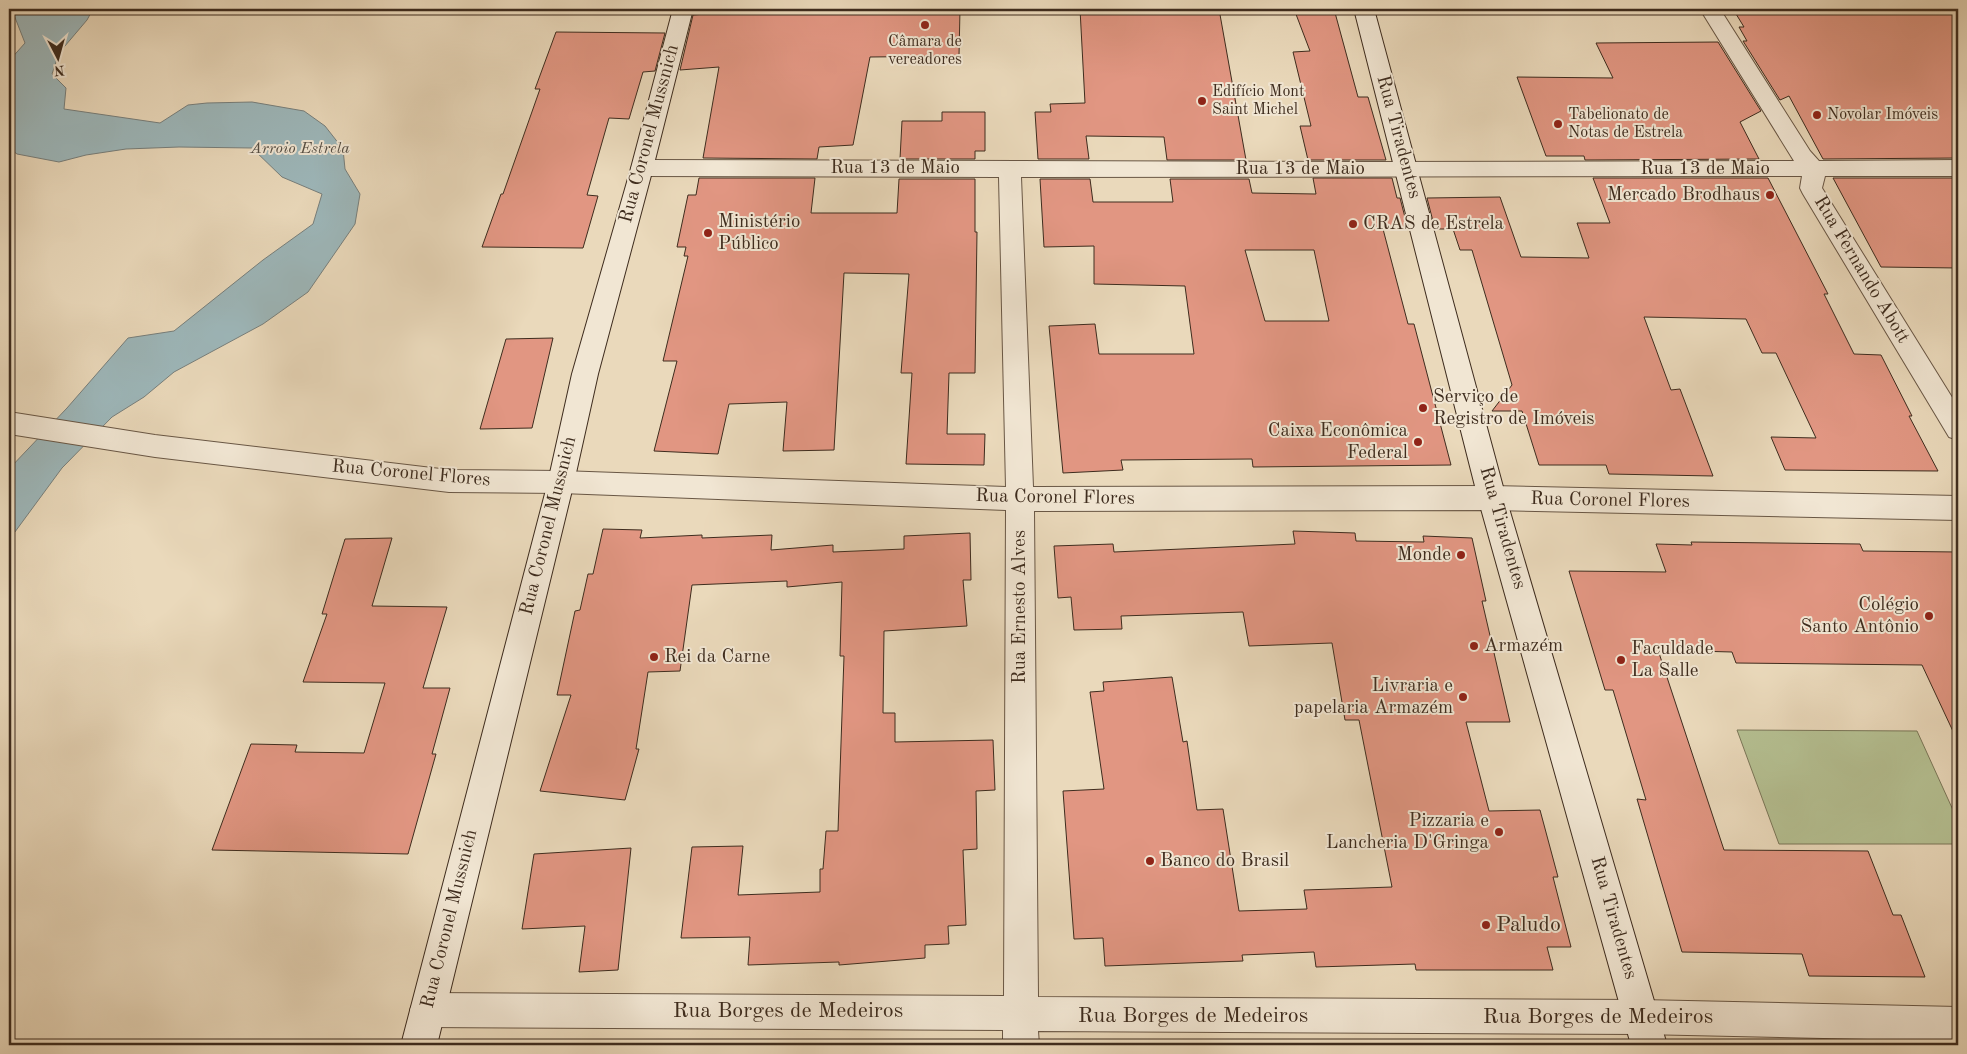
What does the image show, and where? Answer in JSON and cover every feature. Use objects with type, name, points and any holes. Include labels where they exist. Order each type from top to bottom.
[{"type":"street","name":"Rua Coronel Mussnich","points":[[419,1045],[561,482],[585,374],[642,168],[683,9]]},
{"type":"street","name":"Rua Tiradentes","points":[[1364,9],[1492,498],[1645,1031]]},
{"type":"street","name":"Rua Fernando Abott","points":[[1710,9],[1802,156],[1814,170],[1811,188],[1958,429]]},
{"type":"street","name":"Rua 13 de Maio","points":[[642,168],[1814,170],[1958,168]]},
{"type":"street","name":"Rua Ernesto Alves","points":[[1010,169],[1020,499],[1020,1029]]},
{"type":"street","name":"Rua Coronel Flores","points":[[11,423],[155,446],[449,481],[561,482],[1020,499],[1492,498],[1958,508]]},
{"type":"street","name":"Rua Borges de Medeiros","points":[[427,1010],[961,1012],[1020,1029],[1084,1016],[1645,1031],[1958,1024]]},
{"type":"green space","points":[[1737,730],[1917,731],[1958,821],[1958,844],[1779,844]]},
{"type":"water","name":"Arroio Estrela","points":[[9,9],[93,9],[87,20],[59,53],[52,74],[66,88],[64,109],[160,123],[188,105],[207,103],[252,102],[304,111],[325,126],[343,149],[345,169],[360,194],[355,224],[308,292],[263,324],[174,372],[144,397],[112,417],[62,468],[9,540],[9,469],[67,408],[128,338],[174,331],[263,260],[313,224],[322,194],[282,177],[252,148],[179,147],[126,149],[86,155],[59,162],[17,154],[9,148],[9,61],[25,43],[14,15],[9,13]]},
{"type":"building","points":[[720,9],[960,9],[959,56],[870,57],[853,145],[819,147],[817,159],[703,158],[719,67],[680,70],[693,15],[719,13]]},
{"type":"building","points":[[1080,9],[1219,9],[1246,160],[1167,160],[1164,137],[1086,136],[1089,159],[1038,159],[1035,112],[1051,112],[1050,104],[1085,103]]},
{"type":"building","points":[[1294,9],[1334,9],[1358,97],[1368,97],[1386,160],[1308,160],[1300,126],[1311,126],[1293,52],[1310,51]]},
{"type":"building","points":[[1733,9],[1958,9],[1958,158],[1823,159],[1789,96],[1780,100],[1743,41],[1747,41],[1739,27],[1744,27]]},
{"type":"building","points":[[556,32],[665,33],[655,71],[643,72],[629,119],[609,118],[587,195],[598,196],[583,248],[482,247],[540,89],[535,89]]},
{"type":"building","points":[[1718,42],[1761,111],[1740,122],[1759,159],[1585,160],[1584,156],[1546,156],[1517,77],[1613,78],[1596,43]]},
{"type":"building","points":[[942,112],[985,112],[985,151],[975,151],[975,159],[900,159],[902,121],[942,121]]},
{"type":"building","points":[[699,178],[815,178],[811,213],[897,213],[899,179],[975,179],[975,232],[977,232],[975,373],[949,373],[947,434],[985,434],[984,465],[906,464],[912,373],[901,373],[909,274],[844,273],[834,450],[783,451],[787,402],[729,404],[718,454],[654,451],[677,361],[663,361],[688,256],[684,256],[686,247],[677,247],[688,195],[696,195]]},
{"type":"building","points":[[1313,178],[1392,178],[1397,198],[1400,198],[1408,229],[1383,229],[1408,324],[1414,324],[1451,465],[1253,467],[1252,459],[1121,460],[1123,470],[1063,473],[1049,326],[1095,324],[1099,354],[1194,354],[1185,286],[1094,284],[1094,246],[1044,247],[1040,179],[1090,179],[1093,202],[1173,202],[1170,179],[1249,179],[1252,193],[1316,194]],"holes":[[[1245,250],[1314,250],[1329,321],[1265,321]]]},
{"type":"building","points":[[1593,178],[1768,178],[1828,294],[1824,294],[1854,354],[1881,355],[1912,416],[1909,416],[1938,471],[1785,470],[1771,437],[1816,438],[1776,353],[1762,353],[1746,319],[1644,317],[1671,390],[1680,389],[1713,476],[1609,474],[1606,465],[1539,465],[1522,411],[1492,411],[1512,385],[1472,250],[1460,250],[1453,229],[1435,229],[1427,198],[1500,197],[1521,257],[1589,258],[1577,223],[1610,223]]},
{"type":"building","points":[[1833,178],[1958,178],[1958,268],[1881,267]]},
{"type":"building","points":[[553,338],[532,428],[480,429],[506,339]]},
{"type":"building","points":[[603,529],[642,530],[640,538],[702,535],[702,538],[772,535],[771,550],[833,545],[833,552],[904,549],[904,536],[970,533],[971,580],[963,580],[967,626],[884,631],[883,713],[895,713],[895,742],[993,740],[995,790],[976,791],[977,849],[963,850],[966,925],[948,926],[949,944],[925,945],[925,958],[839,965],[839,962],[748,965],[750,937],[681,938],[692,847],[743,846],[738,895],[820,892],[820,869],[823,869],[826,831],[838,831],[844,656],[840,656],[842,582],[787,587],[787,581],[692,585],[680,671],[648,672],[636,749],[639,749],[625,800],[540,791],[571,695],[557,695],[575,611],[580,610],[588,574],[593,574]]},
{"type":"building","points":[[1293,531],[1355,533],[1356,541],[1424,542],[1423,536],[1472,538],[1486,601],[1482,601],[1510,722],[1466,722],[1489,811],[1540,810],[1558,877],[1553,877],[1571,947],[1547,947],[1553,970],[1416,970],[1415,964],[1316,967],[1314,952],[1242,955],[1243,961],[1105,966],[1103,938],[1074,939],[1063,791],[1104,789],[1090,692],[1104,691],[1103,682],[1172,677],[1183,742],[1187,741],[1197,810],[1223,809],[1239,911],[1307,909],[1304,890],[1392,887],[1359,720],[1345,720],[1332,643],[1249,646],[1243,612],[1121,616],[1122,629],[1074,630],[1071,597],[1058,598],[1054,546],[1113,544],[1114,552],[1295,544]]},
{"type":"building","points":[[392,538],[372,606],[447,607],[423,688],[450,688],[432,754],[436,754],[408,854],[212,850],[251,744],[297,745],[295,752],[364,753],[385,683],[303,682],[327,614],[322,614],[345,539]]},
{"type":"building","points":[[1691,542],[1860,544],[1863,551],[1958,552],[1958,742],[1922,665],[1736,663],[1732,652],[1658,650],[1724,850],[1868,851],[1893,915],[1901,915],[1925,977],[1809,976],[1802,954],[1682,952],[1637,799],[1646,800],[1613,690],[1605,690],[1569,571],[1666,572],[1656,544],[1692,545]]},
{"type":"building","points":[[631,848],[618,970],[579,972],[585,926],[522,929],[534,854]]},
{"type":"place","name":"Câmara de vereadores","points":[[925,25]]},
{"type":"place","name":"Edifício Mont Saint Michel","points":[[1202,101]]},
{"type":"place","name":"Novolar Imóveis","points":[[1817,115]]},
{"type":"place","name":"Tabelionato de Notas de Estrela","points":[[1558,124]]},
{"type":"place","name":"Mercado Brodhaus","points":[[1770,195]]},
{"type":"place","name":"CRAS de Estrela","points":[[1353,224]]},
{"type":"place","name":"Ministério Público","points":[[708,233]]},
{"type":"place","name":"Serviço de Registro de Imóveis","points":[[1423,408]]},
{"type":"place","name":"Caixa Econômica Federal","points":[[1418,442]]},
{"type":"place","name":"Monde","points":[[1461,555]]},
{"type":"place","name":"Colégio Santo Antônio","points":[[1929,616]]},
{"type":"place","name":"Armazém","points":[[1474,646]]},
{"type":"place","name":"Rei da Carne","points":[[654,657]]},
{"type":"place","name":"Faculdade La Salle","points":[[1621,660]]},
{"type":"place","name":"Livraria e papelaria Armazém","points":[[1463,697]]},
{"type":"place","name":"Pizzaria e Lancheria D'Gringa","points":[[1499,832]]},
{"type":"place","name":"Banco do Brasil","points":[[1150,861]]},
{"type":"place","name":"Paludo","points":[[1486,925]]}]
